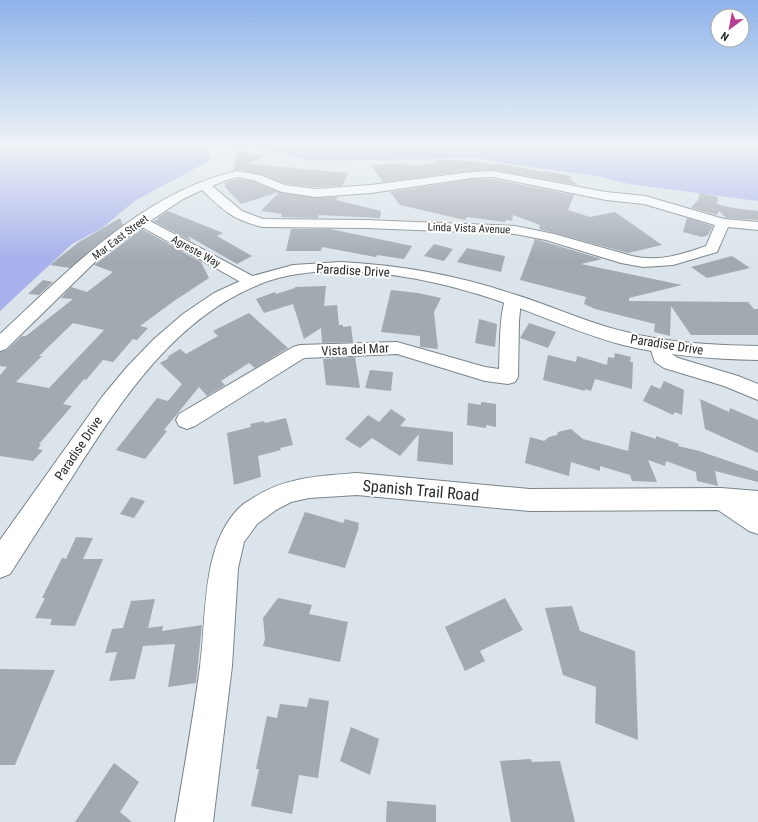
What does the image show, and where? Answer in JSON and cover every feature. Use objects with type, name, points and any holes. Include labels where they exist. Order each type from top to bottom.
[{"type":"street","name":"Mar East Street","points":[[0,345],[94,255],[179,196],[211,183]]},
{"type":"street","name":"Mar East Street","points":[[269,183],[293,190],[316,193],[371,189],[411,183]]},
{"type":"street","name":"Mar East Street","points":[[541,183],[606,196],[646,200],[723,223],[758,226]]},
{"type":"street","name":"Linda Vista Avenue","points":[[205,186],[232,212],[249,221],[263,223],[366,224],[515,230],[545,236],[632,261],[649,264],[664,263],[688,258],[712,249],[723,223]]},
{"type":"street","name":"Agreste Way","points":[[141,221],[252,282]]},
{"type":"street","name":"Paradise Drive","points":[[0,564],[94,423],[137,368],[167,337],[189,319],[218,299],[252,282],[294,270],[322,267],[349,268],[434,278],[476,288],[605,333],[658,345],[692,350],[758,353]]},
{"type":"street","name":"Vista del Mar","points":[[187,420],[300,352],[397,348],[485,374],[508,378],[510,321],[513,300]]},
{"type":"street","points":[[658,345],[662,357],[671,362],[725,379],[758,392]]},
{"type":"street","name":"Spanish Trail Road","points":[[194,822],[216,666],[224,568],[229,546],[234,534],[241,524],[258,508],[287,492],[309,487],[357,484],[530,500],[721,499],[758,502]]},
{"type":"street","points":[[721,499],[758,522]]},
{"type":"water","points":[[0,183],[167,183],[136,200],[102,228],[72,244],[0,311]]},
{"type":"water","points":[[626,183],[758,183],[758,201]]},
{"type":"building","points":[[224,183],[259,183],[279,192],[241,204],[224,186],[226,185]]},
{"type":"building","points":[[283,183],[343,183],[342,186],[316,187]]},
{"type":"building","points":[[444,183],[515,183],[574,195],[568,210],[590,217],[615,212],[662,245],[628,253],[539,229],[540,225],[513,215],[512,221],[506,220],[505,222],[467,217],[465,220],[400,205],[390,192]]},
{"type":"building","points":[[279,192],[316,198],[338,197],[336,200],[381,211],[380,218],[319,215],[318,218],[281,217],[282,214],[261,211]]},
{"type":"building","points":[[700,193],[718,197],[717,204],[733,208],[758,211],[758,220],[726,218],[719,211],[717,215],[691,208],[698,200]]},
{"type":"building","points":[[168,211],[223,233],[217,236],[252,256],[237,264],[188,236],[191,241],[153,221],[159,219],[157,218]]},
{"type":"building","points":[[120,218],[123,225],[70,268],[50,265],[79,242]]},
{"type":"building","points":[[687,218],[713,226],[708,235],[702,237],[683,232]]},
{"type":"building","points":[[142,229],[201,262],[209,278],[140,326],[148,328],[137,340],[133,339],[113,362],[103,360],[86,380],[84,379],[63,404],[72,406],[39,444],[41,444],[38,449],[43,450],[33,461],[0,456],[0,375],[7,367],[0,366],[0,352],[7,350],[22,336],[26,336],[73,299],[61,298],[71,287],[87,292],[113,272],[94,265]],"holes":[[[73,323],[104,330],[49,388],[16,382],[42,356],[39,356]]]},
{"type":"building","points":[[291,229],[330,229],[412,246],[404,259],[377,255],[376,257],[322,247],[321,251],[286,251]]},
{"type":"building","points":[[535,239],[602,259],[581,264],[682,285],[629,298],[629,301],[748,302],[754,309],[758,309],[758,335],[691,335],[671,306],[670,336],[654,332],[655,324],[595,309],[584,304],[586,297],[520,280]]},
{"type":"building","points":[[434,244],[453,249],[444,261],[424,256]]},
{"type":"building","points":[[467,248],[505,256],[501,272],[457,262]]},
{"type":"building","points":[[732,256],[750,268],[707,278],[691,267]]},
{"type":"building","points":[[43,280],[53,282],[39,295],[28,294]]},
{"type":"building","points":[[326,286],[324,306],[337,305],[339,325],[343,325],[343,327],[351,326],[353,342],[322,343],[321,328],[304,339],[293,304],[264,313],[256,299],[295,287]]},
{"type":"building","points":[[391,290],[418,293],[441,298],[434,312],[438,349],[420,347],[420,336],[381,332]]},
{"type":"building","points":[[249,313],[288,348],[255,368],[249,363],[221,381],[225,385],[207,396],[199,387],[164,430],[167,431],[145,459],[116,450],[157,398],[168,401],[182,384],[160,363],[180,349],[186,354],[218,336],[213,331]]},
{"type":"building","points":[[479,319],[497,324],[495,347],[475,343]]},
{"type":"building","points":[[529,323],[556,332],[548,348],[520,338]]},
{"type":"building","points":[[615,353],[631,357],[630,362],[633,362],[632,389],[595,379],[591,391],[585,389],[585,391],[543,380],[548,355],[576,362],[577,356],[607,365],[608,357],[614,358]]},
{"type":"building","points":[[355,357],[360,388],[326,385],[323,359]]},
{"type":"building","points":[[370,370],[393,372],[391,391],[365,388]]},
{"type":"building","points":[[664,381],[684,390],[682,415],[675,412],[673,415],[643,401],[651,385],[660,389]]},
{"type":"building","points":[[700,399],[729,412],[730,408],[758,420],[758,453],[705,429]]},
{"type":"building","points":[[481,402],[496,404],[496,427],[486,425],[486,428],[467,425],[468,403],[481,405]]},
{"type":"building","points":[[391,409],[406,419],[400,426],[453,432],[453,465],[417,461],[419,434],[400,456],[372,438],[360,448],[345,439],[368,415],[379,422]]},
{"type":"building","points":[[286,418],[293,445],[258,456],[261,477],[234,485],[227,433],[251,427],[250,424],[264,421],[265,423]]},
{"type":"building","points":[[571,429],[583,439],[628,451],[631,431],[656,439],[656,436],[679,444],[678,446],[699,451],[758,471],[758,482],[715,471],[718,486],[697,481],[696,472],[666,461],[665,466],[648,460],[657,482],[632,481],[630,475],[600,466],[600,471],[571,462],[569,476],[525,463],[530,437],[544,441],[549,437],[557,435],[558,432]]},
{"type":"building","points":[[131,497],[145,501],[134,518],[120,514]]},
{"type":"building","points":[[305,512],[343,523],[345,519],[359,523],[345,568],[288,553]]},
{"type":"building","points":[[76,537],[93,538],[83,559],[103,559],[75,626],[50,625],[52,619],[35,618],[45,598],[42,598],[62,558],[66,559]]},
{"type":"building","points":[[278,598],[312,605],[309,614],[348,622],[340,662],[263,646],[265,639],[263,618]]},
{"type":"building","points":[[505,598],[523,630],[480,651],[485,661],[465,671],[445,627]]},
{"type":"building","points":[[155,599],[148,628],[163,626],[162,631],[202,625],[196,683],[168,687],[175,644],[143,646],[135,679],[109,681],[117,652],[105,653],[112,629],[123,628],[131,601]]},
{"type":"building","points":[[572,606],[580,631],[635,651],[638,740],[595,723],[596,687],[563,675],[545,608]]},
{"type":"building","points":[[0,669],[55,670],[15,765],[0,765]]},
{"type":"building","points":[[309,698],[329,701],[318,778],[299,775],[292,814],[251,806],[259,769],[256,769],[267,716],[277,718],[280,704],[307,707]]},
{"type":"building","points":[[351,727],[379,739],[370,775],[340,761]]},
{"type":"building","points":[[531,759],[532,762],[560,761],[575,822],[511,822],[500,761]]},
{"type":"building","points":[[114,763],[139,782],[120,812],[132,822],[75,822]]},
{"type":"building","points":[[387,801],[436,805],[436,822],[386,822]]}]
